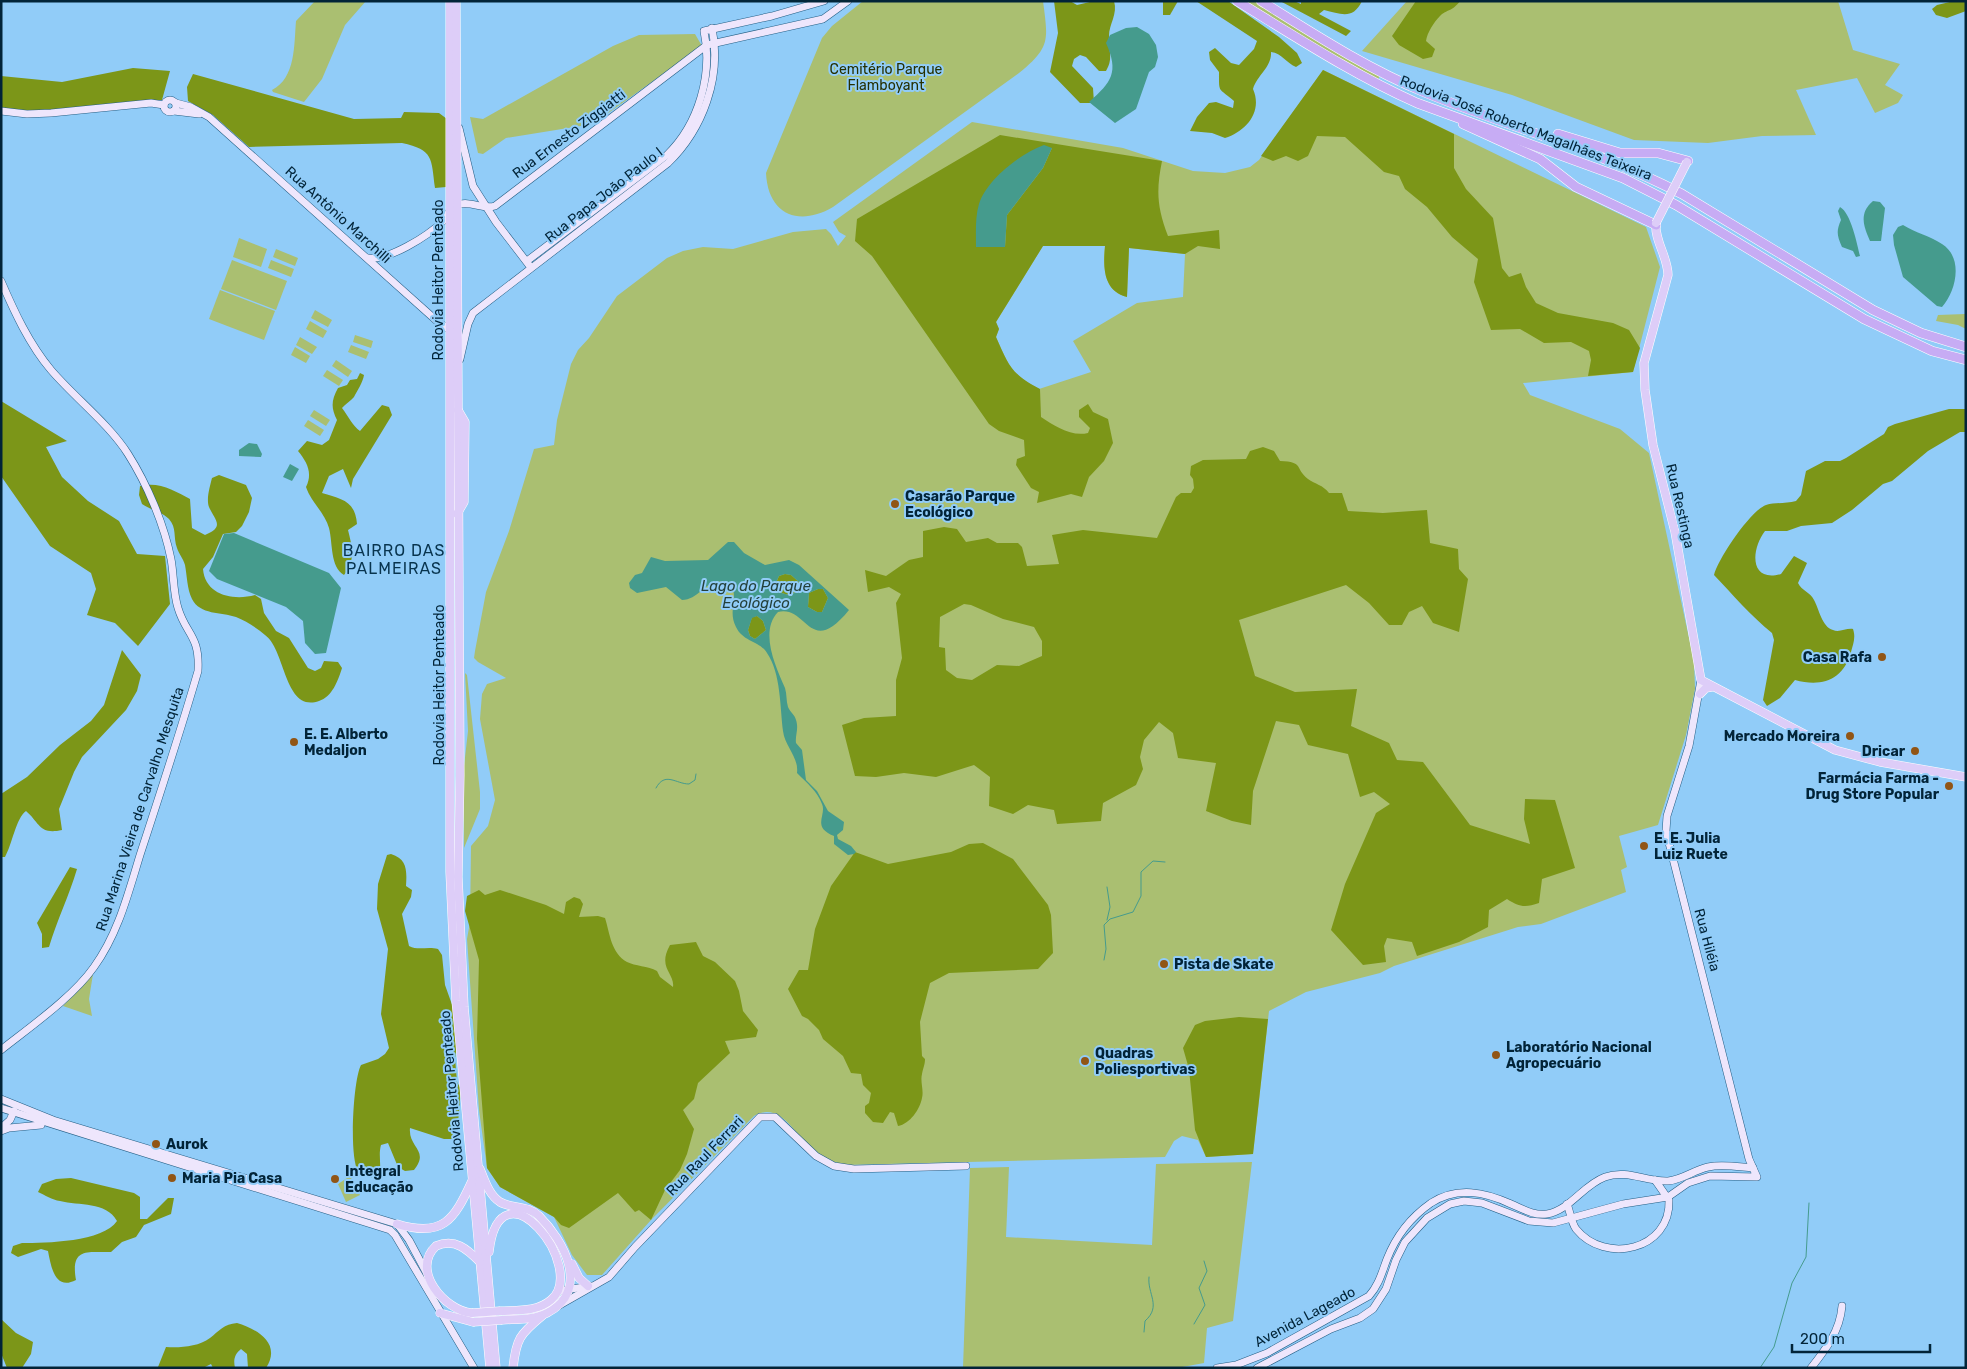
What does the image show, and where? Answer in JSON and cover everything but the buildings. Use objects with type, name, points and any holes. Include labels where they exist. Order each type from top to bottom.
[{"type":"highway","name":"Rodovia José Roberto Magalhães Teixeira","points":[[1237,1],[1372,81],[1417,103],[1582,162],[1632,182],[1676,205],[1864,319],[1932,351],[1966,360]]},
{"type":"highway","name":"Rodovia José Roberto Magalhães Teixeira","points":[[1261,1],[1378,70],[1426,92],[1576,146],[1654,179],[1873,310],[1921,333],[1966,347]]},
{"type":"highway","points":[[1417,103],[1534,156],[1549,164],[1576,187],[1656,224]]},
{"type":"highway","points":[[1480,112],[1620,153],[1658,153],[1688,162]]},
{"type":"main road","name":"Rodovia Heitor Penteado","points":[[450,1],[454,207],[450,872],[456,1002],[490,1368]]},
{"type":"main road","name":"Rodovia Heitor Penteado","points":[[454,207],[456,1]]},
{"type":"main road","points":[[1656,224],[1688,162]]},
{"type":"main road","name":"Rua Restinga","points":[[1656,224],[1657,234],[1668,266],[1659,311],[1644,363],[1645,390],[1653,445],[1675,532],[1701,680]]},
{"type":"main road","name":"Rodovia Heitor Penteado","points":[[454,332],[457,370],[460,775],[458,877],[464,1007],[496,1368]]},
{"type":"main road","points":[[1701,680],[1835,750],[1880,762],[1966,777]]},
{"type":"main road","points":[[1700,694],[1706,688],[1712,687]]},
{"type":"main road","points":[[477,1162],[494,1197],[507,1205],[526,1208],[537,1214],[569,1260],[579,1278],[591,1286]]},
{"type":"main road","points":[[397,1224],[414,1229],[429,1230],[441,1225],[462,1203],[473,1179]]},
{"type":"main road","points":[[480,1262],[460,1245],[444,1243],[430,1251],[426,1272],[440,1296],[452,1308],[462,1312],[472,1313],[539,1307],[553,1299],[558,1291],[561,1271],[555,1254],[535,1223],[521,1215],[506,1215],[495,1225],[488,1266]]},
{"type":"main road","points":[[513,1368],[515,1350],[520,1336],[550,1311],[569,1290],[571,1278],[569,1260]]},
{"type":"main road","points":[[440,1313],[473,1322],[536,1316],[550,1311]]},
{"type":"street","points":[[712,28],[772,16],[824,1]]},
{"type":"street","name":"Rua Ernesto Ziggiatti","points":[[486,207],[495,206],[707,44],[775,31],[823,18],[848,1]]},
{"type":"street","points":[[772,16],[775,31]]},
{"type":"street","name":"Rua Papa João Paulo I","points":[[457,370],[471,316],[529,264],[667,155],[678,144],[690,124],[708,70],[707,44],[704,31],[712,28],[715,42],[715,70],[700,118],[684,147],[668,163],[529,264]]},
{"type":"street","name":"Rua Antônio Marchilli","points":[[1,111],[27,114],[151,103],[164,105],[167,111],[175,107],[190,106],[209,117],[384,273],[454,332]]},
{"type":"street","points":[[456,117],[473,186],[491,214],[529,264]]},
{"type":"street","points":[[368,258],[386,256],[436,227],[454,207],[470,204],[486,207]]},
{"type":"street","points":[[384,273],[383,264],[386,256]]},
{"type":"street","name":"Rua Marina Vieira de Carvalho Mesquita","points":[[1,281],[30,340],[50,370],[127,452],[164,533],[171,558],[177,607],[198,649],[198,671],[116,928],[105,952],[93,970],[57,1004],[1,1050]]},
{"type":"street","name":"Rua Papa João Paulo I","points":[[454,332],[468,324]]},
{"type":"street","name":"Rua Restinga","points":[[1697,708],[1701,680]]},
{"type":"street","name":"Rua Hiléia","points":[[1697,708],[1689,746],[1667,816],[1666,831],[1749,1159],[1757,1177]]},
{"type":"street","points":[[1,1099],[53,1120],[397,1224],[409,1240],[426,1272]]},
{"type":"street","points":[[1,1129],[14,1113],[14,1105]]},
{"type":"street","points":[[1,1108],[382,1227],[394,1235],[412,1268],[474,1368]]},
{"type":"street","name":"Rua Raul Ferrari","points":[[550,1311],[609,1277],[635,1247],[760,1117],[774,1117],[816,1156],[834,1166],[854,1168],[966,1166]]},
{"type":"street","points":[[1,1129],[33,1124],[54,1125]]},
{"type":"street","name":"Avenida Lageado","points":[[1217,1368],[1243,1362],[1267,1353],[1369,1296],[1378,1283],[1388,1256],[1400,1234],[1411,1220],[1438,1199],[1460,1192],[1474,1192],[1497,1198],[1528,1212],[1546,1214],[1561,1208],[1590,1185],[1604,1178],[1633,1174],[1655,1180],[1673,1180],[1713,1166],[1753,1168]]},
{"type":"street","name":"Avenida Lageado","points":[[1257,1368],[1288,1354],[1331,1329],[1360,1318],[1372,1309],[1386,1289],[1396,1260],[1405,1242],[1416,1227],[1441,1208],[1458,1202],[1475,1202],[1534,1222],[1553,1223],[1623,1204],[1668,1197],[1688,1183],[1710,1176],[1757,1177]]},
{"type":"street","points":[[1567,1204],[1574,1227],[1593,1244],[1612,1249],[1630,1248],[1649,1240],[1656,1232],[1668,1208],[1668,1197],[1655,1180]]},
{"type":"street","points":[[558,1291],[591,1286]]},
{"type":"street","points":[[1810,1368],[1825,1350],[1839,1326],[1842,1306]]},
{"type":"green space","points":[[315,1],[366,1],[345,25],[322,79],[304,102],[273,92],[272,90],[280,85],[290,69],[294,50],[296,21]]},
{"type":"green space","name":"Cemitério Parque Flamboyant","points":[[863,1],[1043,1],[1046,25],[1045,42],[1037,56],[1019,73],[833,207],[808,216],[797,216],[779,207],[773,199],[768,187],[766,173],[822,38],[832,26]]},
{"type":"green space","points":[[1054,1],[1070,1],[1077,5],[1094,1],[1114,1],[1115,10],[1109,36],[1110,62],[1106,71],[1099,71],[1086,57],[1080,55],[1074,59],[1072,66],[1093,88],[1094,103],[1080,103],[1050,72],[1058,33]]},
{"type":"green space","points":[[1163,1],[1178,1],[1170,15],[1163,15]]},
{"type":"green space","points":[[1196,1],[1228,1],[1279,37],[1297,53],[1302,63],[1296,67],[1278,54],[1271,52],[1267,67],[1253,89],[1256,105],[1251,119],[1240,131],[1225,138],[1212,133],[1190,131],[1197,117],[1209,103],[1216,102],[1233,108],[1234,101],[1220,90],[1219,72],[1210,60],[1209,52],[1215,48],[1231,63],[1239,65],[1254,49],[1257,41]]},
{"type":"green space","points":[[1243,1],[1256,1],[1380,76],[1377,81]]},
{"type":"green space","points":[[1280,1],[1294,1],[1301,4],[1301,1],[1362,1],[1355,11],[1351,13],[1341,14],[1324,10],[1319,14],[1351,31],[1346,36]]},
{"type":"green space","points":[[1407,1],[1838,1],[1853,50],[1900,64],[1885,85],[1903,95],[1898,103],[1875,113],[1857,78],[1796,90],[1816,135],[1762,136],[1708,143],[1634,140],[1512,95],[1362,51]]},
{"type":"green space","points":[[1416,1],[1460,1],[1440,16],[1433,24],[1426,41],[1435,49],[1432,57],[1423,59],[1399,45],[1392,36]]},
{"type":"green space","points":[[1954,1],[1966,1],[1966,11],[1947,18],[1936,15],[1932,9],[1937,5]]},
{"type":"green space","points":[[695,34],[702,46],[593,124],[506,138],[483,154],[478,153],[470,117],[483,119],[613,46],[639,35]]},
{"type":"green space","points":[[133,68],[170,71],[162,100],[27,112],[1,109],[1,76],[62,82]]},
{"type":"green space","points":[[1323,70],[1646,227],[1660,267],[1633,372],[1523,383],[1530,395],[1620,429],[1649,453],[1694,661],[1695,689],[1686,735],[1658,825],[1619,836],[1627,867],[1621,870],[1626,892],[1541,924],[1518,927],[1394,966],[1380,973],[1306,992],[1269,1011],[1253,1154],[1206,1157],[1198,1140],[1182,1136],[1174,1141],[1165,1157],[846,1165],[818,1155],[780,1116],[764,1112],[754,1116],[651,1220],[602,1275],[587,1275],[572,1255],[554,1217],[500,1187],[487,1168],[479,1110],[467,939],[470,922],[471,846],[488,826],[495,800],[480,719],[482,694],[487,684],[506,678],[474,658],[486,592],[509,531],[534,449],[554,445],[557,420],[571,364],[578,350],[589,338],[617,296],[667,258],[683,251],[703,247],[733,249],[793,232],[826,229],[838,246],[846,236],[839,232],[833,222],[972,122],[1123,148],[1193,171],[1225,173],[1250,167],[1259,160]],"holes":[[[1043,246],[1105,246],[1104,262],[1109,284],[1119,294],[1127,297],[1129,248],[1185,254],[1183,297],[1137,303],[1073,341],[1091,372],[1039,389],[1022,379],[1008,362],[996,337],[999,329],[996,322]]]},
{"type":"green space","points":[[1323,70],[1454,134],[1454,168],[1466,189],[1493,218],[1502,268],[1509,277],[1521,273],[1526,287],[1536,303],[1558,313],[1613,323],[1629,330],[1640,348],[1633,372],[1588,376],[1591,360],[1589,351],[1571,342],[1544,343],[1520,329],[1491,330],[1474,282],[1478,259],[1452,237],[1427,207],[1405,189],[1399,176],[1384,172],[1345,137],[1317,136],[1308,156],[1298,161],[1286,156],[1273,161],[1261,156]]},
{"type":"green space","points":[[193,74],[354,119],[401,118],[404,112],[439,113],[447,119],[446,187],[435,188],[433,169],[425,152],[402,143],[249,147],[213,115],[188,101],[187,87]]},
{"type":"green space","points":[[1000,135],[1162,161],[1158,190],[1160,207],[1168,236],[1219,230],[1220,249],[1198,246],[1185,254],[1129,248],[1127,297],[1119,294],[1109,284],[1104,262],[1105,246],[1043,246],[996,322],[999,329],[996,337],[1004,355],[1017,374],[1040,389],[1041,417],[1069,432],[1088,433],[1090,428],[1079,417],[1079,410],[1088,404],[1093,412],[1108,419],[1113,443],[1104,461],[1089,477],[1082,497],[1071,494],[1037,503],[1039,492],[1031,488],[1016,465],[1017,459],[1025,456],[1024,440],[999,431],[989,424],[872,256],[855,241],[857,219]],"holes":[[[1052,148],[1043,168],[1007,215],[1005,247],[993,183]]]},
{"type":"green space","points":[[239,238],[267,249],[261,267],[233,257]]},
{"type":"green space","points":[[276,249],[298,258],[295,266],[273,257]]},
{"type":"green space","points":[[232,260],[287,281],[276,310],[221,289]]},
{"type":"green space","points":[[271,260],[294,269],[291,277],[268,268]]},
{"type":"green space","points":[[220,290],[275,311],[264,340],[209,319]]},
{"type":"green space","points":[[315,310],[332,320],[328,327],[311,318]]},
{"type":"green space","points":[[1965,314],[1966,329],[1958,325],[1936,321],[1938,315]]},
{"type":"green space","points":[[310,321],[327,331],[323,338],[306,329]]},
{"type":"green space","points":[[355,335],[373,341],[371,348],[353,342]]},
{"type":"green space","points":[[300,337],[317,347],[312,354],[296,345]]},
{"type":"green space","points":[[351,345],[369,352],[366,359],[348,352]]},
{"type":"green space","points":[[295,347],[310,356],[306,363],[291,355]]},
{"type":"green space","points":[[336,360],[352,371],[348,377],[332,366]]},
{"type":"green space","points":[[327,370],[343,380],[339,386],[323,376]]},
{"type":"green space","points":[[360,373],[364,375],[360,386],[354,397],[342,408],[353,424],[360,431],[382,405],[389,407],[392,415],[353,479],[351,488],[343,469],[329,476],[322,493],[346,502],[350,505],[356,516],[357,524],[348,530],[352,548],[352,559],[344,575],[336,567],[334,561],[327,523],[306,487],[309,472],[304,459],[298,451],[307,441],[322,445],[329,440],[337,420],[333,401],[338,388],[347,385],[350,380],[357,379]]},
{"type":"green space","points":[[1,401],[67,441],[46,447],[62,477],[88,501],[119,521],[137,554],[165,556],[170,604],[138,646],[115,623],[87,615],[96,589],[91,573],[50,546],[1,476]]},
{"type":"green space","points":[[1949,409],[1966,409],[1966,432],[1960,432],[1928,451],[1892,481],[1883,484],[1852,510],[1832,523],[1801,526],[1787,531],[1765,531],[1760,538],[1755,555],[1758,569],[1763,574],[1781,574],[1794,556],[1807,563],[1798,583],[1812,597],[1823,622],[1835,631],[1853,629],[1854,635],[1847,662],[1843,670],[1837,675],[1830,680],[1814,683],[1795,680],[1780,698],[1767,706],[1763,700],[1774,640],[1772,633],[1714,575],[1728,547],[1759,509],[1769,504],[1796,501],[1801,495],[1806,471],[1825,461],[1840,461],[1846,458],[1884,434],[1888,427]]},
{"type":"green space","points":[[314,410],[330,420],[326,426],[310,416]]},
{"type":"green space","points":[[308,420],[324,430],[320,436],[304,426]]},
{"type":"green space","points":[[1263,447],[1274,451],[1280,461],[1296,464],[1308,479],[1322,486],[1329,493],[1342,493],[1348,511],[1383,513],[1427,510],[1430,543],[1458,549],[1459,569],[1468,579],[1459,632],[1433,623],[1422,606],[1409,612],[1402,625],[1389,625],[1369,603],[1346,585],[1239,620],[1255,676],[1295,692],[1357,689],[1351,726],[1389,743],[1397,760],[1423,762],[1470,825],[1530,844],[1524,819],[1525,799],[1555,800],[1575,868],[1542,879],[1539,903],[1522,906],[1507,899],[1489,910],[1488,927],[1459,942],[1417,956],[1412,942],[1387,938],[1384,946],[1386,962],[1363,965],[1331,930],[1345,884],[1376,813],[1390,804],[1374,792],[1360,797],[1348,754],[1308,745],[1299,725],[1276,721],[1253,791],[1251,825],[1232,821],[1206,811],[1216,763],[1178,758],[1173,733],[1159,722],[1144,740],[1140,757],[1143,769],[1136,785],[1103,803],[1101,821],[1057,824],[1054,810],[1028,805],[1013,814],[989,806],[990,777],[974,765],[936,777],[904,773],[876,777],[855,776],[842,725],[864,718],[896,716],[896,680],[902,658],[896,603],[901,594],[889,587],[868,592],[865,570],[886,576],[909,560],[923,557],[923,531],[944,527],[957,529],[966,542],[988,538],[997,543],[1018,543],[1022,547],[1027,566],[1059,564],[1052,535],[1083,530],[1157,538],[1176,497],[1181,493],[1191,493],[1194,488],[1193,479],[1190,475],[1191,466],[1203,460],[1246,459],[1250,451]],"holes":[[[964,604],[971,605],[1003,619],[1034,627],[1042,641],[1042,656],[1019,666],[997,665],[972,680],[957,678],[946,670],[945,648],[939,647],[940,617]]]},
{"type":"green space","points":[[219,475],[246,485],[252,498],[249,512],[242,526],[236,532],[223,534],[213,557],[203,569],[205,578],[209,585],[222,594],[238,597],[255,595],[261,599],[264,613],[276,631],[289,638],[308,668],[315,671],[321,668],[324,661],[338,662],[342,668],[339,678],[334,688],[324,699],[307,702],[299,698],[292,689],[272,643],[265,635],[236,617],[211,612],[200,608],[196,604],[189,591],[185,565],[177,548],[171,522],[163,515],[142,504],[139,495],[140,486],[154,485],[179,493],[190,499],[192,528],[205,535],[217,526],[208,500],[212,478]]},
{"type":"green space","points":[[791,575],[800,583],[797,592],[789,595],[778,592],[775,585],[779,576]]},
{"type":"green space","points":[[823,589],[828,598],[822,612],[817,612],[808,607],[809,593]]},
{"type":"green space","points":[[757,616],[763,621],[766,630],[755,639],[750,636],[748,630],[752,617]]},
{"type":"green space","points":[[122,650],[141,675],[137,691],[126,710],[82,757],[59,809],[62,830],[49,831],[44,829],[26,811],[19,819],[8,852],[5,857],[1,857],[1,794],[27,777],[60,745],[91,721],[104,705]]},
{"type":"green space","points":[[465,673],[467,675],[480,792],[480,809],[464,848],[463,775],[468,731]]},
{"type":"green space","points":[[983,843],[1013,859],[1048,905],[1051,915],[1053,953],[1038,969],[949,973],[930,983],[920,1022],[922,1056],[925,1059],[925,1063],[919,1107],[914,1115],[902,1125],[898,1126],[894,1113],[890,1112],[883,1123],[873,1122],[865,1113],[865,1106],[869,1103],[871,1093],[863,1085],[861,1074],[851,1073],[843,1056],[823,1039],[819,1030],[808,1019],[802,1016],[788,989],[799,970],[808,970],[815,929],[831,886],[855,852],[888,864],[951,852],[969,844]]},
{"type":"green space","points":[[391,854],[403,862],[406,870],[406,886],[412,890],[411,897],[402,914],[409,946],[438,949],[442,955],[445,985],[460,1027],[455,1058],[457,1082],[461,1089],[458,1123],[452,1139],[444,1139],[410,1128],[410,1135],[420,1158],[414,1170],[405,1171],[398,1167],[388,1143],[381,1145],[379,1176],[368,1177],[360,1174],[355,1163],[353,1135],[354,1101],[361,1065],[378,1059],[389,1048],[381,1014],[388,949],[377,909],[378,884],[387,855]]},
{"type":"green space","points":[[70,867],[77,869],[74,879],[49,947],[42,948],[42,934],[37,923]]},
{"type":"green space","points":[[479,890],[485,895],[500,890],[546,905],[564,914],[566,902],[574,897],[580,899],[583,904],[579,917],[598,916],[605,918],[614,948],[622,958],[627,962],[657,971],[660,977],[673,987],[672,978],[667,969],[665,959],[670,945],[696,942],[703,956],[715,962],[735,981],[743,1011],[758,1030],[756,1037],[725,1041],[730,1053],[698,1083],[694,1099],[683,1110],[694,1129],[687,1154],[680,1170],[665,1190],[651,1220],[639,1210],[635,1212],[618,1193],[569,1228],[561,1225],[554,1217],[500,1187],[487,1168],[477,1039],[479,960],[465,911],[467,896]]},
{"type":"green space","points":[[93,974],[89,999],[92,1016],[63,1006]]},
{"type":"green space","points":[[1239,1017],[1268,1019],[1253,1154],[1206,1157],[1195,1130],[1189,1069],[1183,1048],[1195,1025],[1205,1021]]},
{"type":"green space","points":[[1252,1162],[1233,1321],[1207,1328],[1204,1363],[1177,1368],[963,1368],[970,1168],[1009,1167],[1006,1237],[1152,1245],[1156,1164]]},
{"type":"green space","points":[[350,1176],[360,1195],[346,1202],[338,1184]]},
{"type":"green space","points":[[71,1178],[134,1193],[140,1197],[140,1219],[147,1219],[168,1198],[174,1198],[171,1214],[144,1225],[136,1237],[122,1242],[111,1252],[89,1252],[79,1256],[75,1269],[76,1280],[69,1283],[63,1282],[55,1276],[48,1251],[41,1249],[18,1257],[11,1253],[13,1246],[22,1243],[59,1242],[87,1237],[110,1228],[117,1221],[106,1210],[99,1207],[51,1199],[38,1192],[42,1184],[56,1179]]},
{"type":"green space","points":[[1,1319],[16,1333],[33,1342],[31,1354],[22,1368],[7,1368],[1,1353]]},
{"type":"green space","points":[[237,1323],[259,1333],[269,1344],[271,1351],[270,1359],[266,1368],[248,1368],[247,1354],[241,1349],[235,1357],[235,1368],[213,1368],[211,1364],[203,1368],[158,1367],[166,1347],[182,1347],[200,1343],[225,1326]]},
{"type":"water","points":[[1137,27],[1149,34],[1156,45],[1158,57],[1155,67],[1149,72],[1136,109],[1115,123],[1089,102],[1103,88],[1111,76],[1112,62],[1106,43],[1110,35],[1126,28]]},
{"type":"water","points":[[1044,145],[1052,148],[1043,168],[1007,215],[1005,247],[976,247],[979,204],[989,185],[1015,161]]},
{"type":"water","points":[[1873,201],[1880,202],[1885,208],[1881,241],[1870,241],[1864,224],[1864,215]]},
{"type":"water","points":[[1840,207],[1844,210],[1850,222],[1860,256],[1856,257],[1853,251],[1842,247],[1840,243],[1838,227],[1841,220],[1838,211]]},
{"type":"water","points":[[1903,225],[1942,244],[1949,250],[1953,258],[1956,275],[1954,284],[1942,307],[1937,306],[1903,277],[1893,235],[1898,227]]},
{"type":"water","points":[[249,443],[257,444],[262,454],[261,457],[239,456],[239,450]]},
{"type":"water","points":[[290,464],[299,469],[292,481],[283,477]]},
{"type":"water","points":[[234,533],[329,573],[341,588],[326,653],[315,654],[305,643],[303,621],[286,607],[217,579],[209,571],[224,534]]},
{"type":"water","name":"Lago do Parque Ecológico","points":[[728,542],[734,542],[744,553],[765,565],[789,560],[799,565],[849,610],[836,624],[825,630],[817,630],[810,627],[788,612],[778,612],[772,620],[769,639],[777,670],[785,688],[788,707],[796,720],[796,743],[802,750],[806,780],[817,791],[828,811],[844,822],[843,830],[837,835],[838,839],[851,846],[856,852],[854,854],[848,855],[834,844],[834,836],[823,829],[821,821],[823,808],[820,799],[797,773],[796,762],[784,737],[779,691],[772,661],[764,649],[743,636],[736,627],[733,620],[734,596],[731,587],[720,581],[714,582],[694,596],[682,600],[666,587],[637,593],[630,588],[629,583],[635,575],[642,573],[651,557],[665,561],[708,560]],"holes":[[[791,575],[800,583],[797,592],[789,595],[778,592],[775,585],[779,576]],[[823,589],[828,598],[822,612],[817,612],[808,607],[809,593]],[[757,616],[763,621],[766,630],[755,639],[750,636],[748,630],[752,618]]]},
{"type":"waterway","points":[[656,788],[659,783],[667,779],[689,784],[695,780],[696,774]]},
{"type":"waterway","points":[[1104,960],[1106,949],[1104,925],[1110,919],[1133,912],[1141,896],[1141,872],[1153,861],[1165,862]]},
{"type":"waterway","points":[[1107,887],[1110,907],[1107,920]]},
{"type":"waterway","points":[[1760,1368],[1774,1347],[1792,1283],[1806,1257],[1809,1203]]},
{"type":"waterway","points":[[1194,1324],[1205,1305],[1199,1288],[1207,1271],[1204,1261]]},
{"type":"waterway","points":[[1144,1332],[1145,1321],[1153,1310],[1149,1277]]},
{"type":"place","name":"Casarão Parque Ecológico","points":[[895,504]]},
{"type":"place","name":"Casa Rafa","points":[[1882,657]]},
{"type":"place","name":"Mercado Moreira","points":[[1850,736]]},
{"type":"place","name":"E. E. Alberto Medaljon","points":[[294,742]]},
{"type":"place","name":"Dricar","points":[[1915,751]]},
{"type":"place","name":"Farmácia Farma - Drug Store Popular","points":[[1949,786]]},
{"type":"place","name":"E. E. Julia Luiz Ruete","points":[[1644,846]]},
{"type":"place","name":"Pista de Skate","points":[[1164,964]]},
{"type":"place","name":"Laboratório Nacional Agropecuário","points":[[1496,1055]]},
{"type":"place","name":"Quadras Poliesportivas","points":[[1085,1061]]},
{"type":"place","name":"Aurok","points":[[156,1144]]},
{"type":"place","name":"Maria Pia Casa","points":[[172,1178]]},
{"type":"place","name":"Integral Educação","points":[[335,1179]]},
{"type":"district","name":"BAIRRO DAS PALMEIRAS","points":[[394,559]]}]
